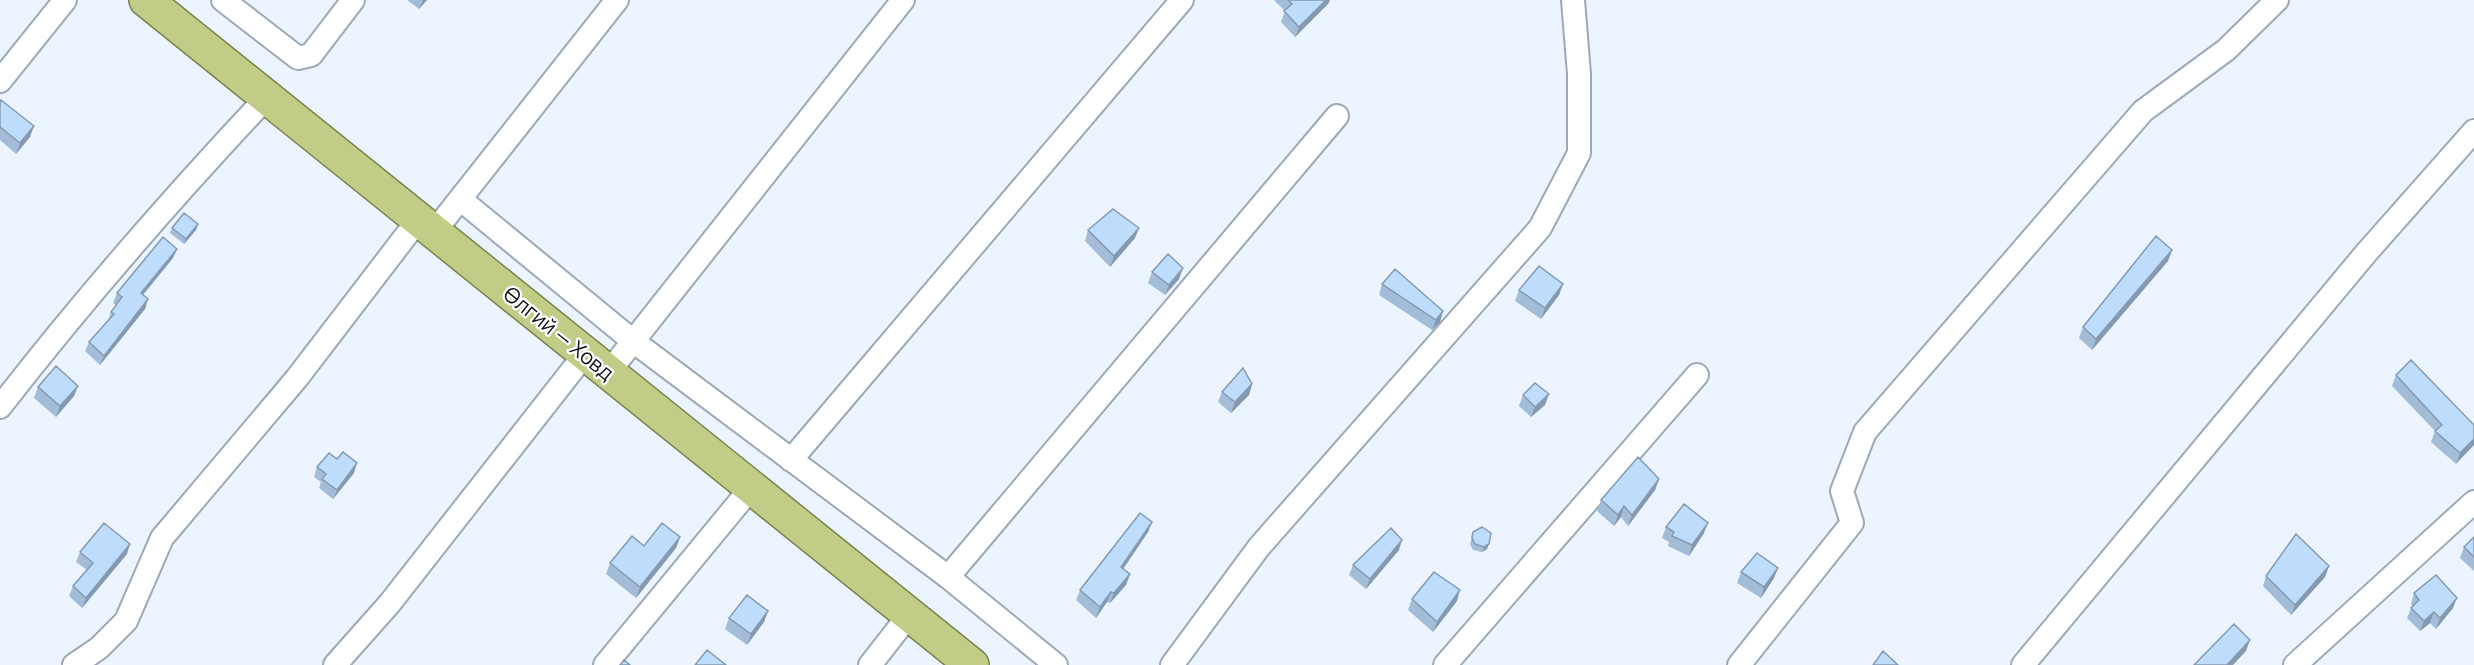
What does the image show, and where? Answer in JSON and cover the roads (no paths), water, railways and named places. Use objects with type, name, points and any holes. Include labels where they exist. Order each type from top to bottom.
[{"type":"highway","name":"Өлгий — Ховд","points":[[146,0],[972,665]]},
{"type":"street","points":[[0,81],[65,0]]},
{"type":"street","points":[[223,0],[298,58],[310,54],[353,0]]},
{"type":"street","points":[[74,665],[99,648],[126,621],[162,538],[426,226],[460,199],[617,0]]},
{"type":"street","points":[[335,665],[597,364],[633,341],[903,0]]},
{"type":"street","points":[[791,460],[1182,0]]},
{"type":"street","points":[[1172,665],[1259,547],[1540,228],[1579,153],[1579,74],[1573,0]]},
{"type":"street","points":[[1739,665],[1852,523],[1842,491],[1865,432],[2143,111],[2226,50],[2277,0]]},
{"type":"street","points":[[0,407],[154,218],[267,97]]},
{"type":"street","points":[[948,578],[1337,116]]},
{"type":"street","points":[[2023,665],[2367,252],[2474,131]]},
{"type":"street","points":[[460,199],[633,341],[948,578],[1056,665]]},
{"type":"street","points":[[1445,665],[1697,375]]},
{"type":"street","points":[[605,665],[751,488]]},
{"type":"street","points":[[2295,665],[2474,502]]},
{"type":"street","points":[[870,665],[909,615]]}]
